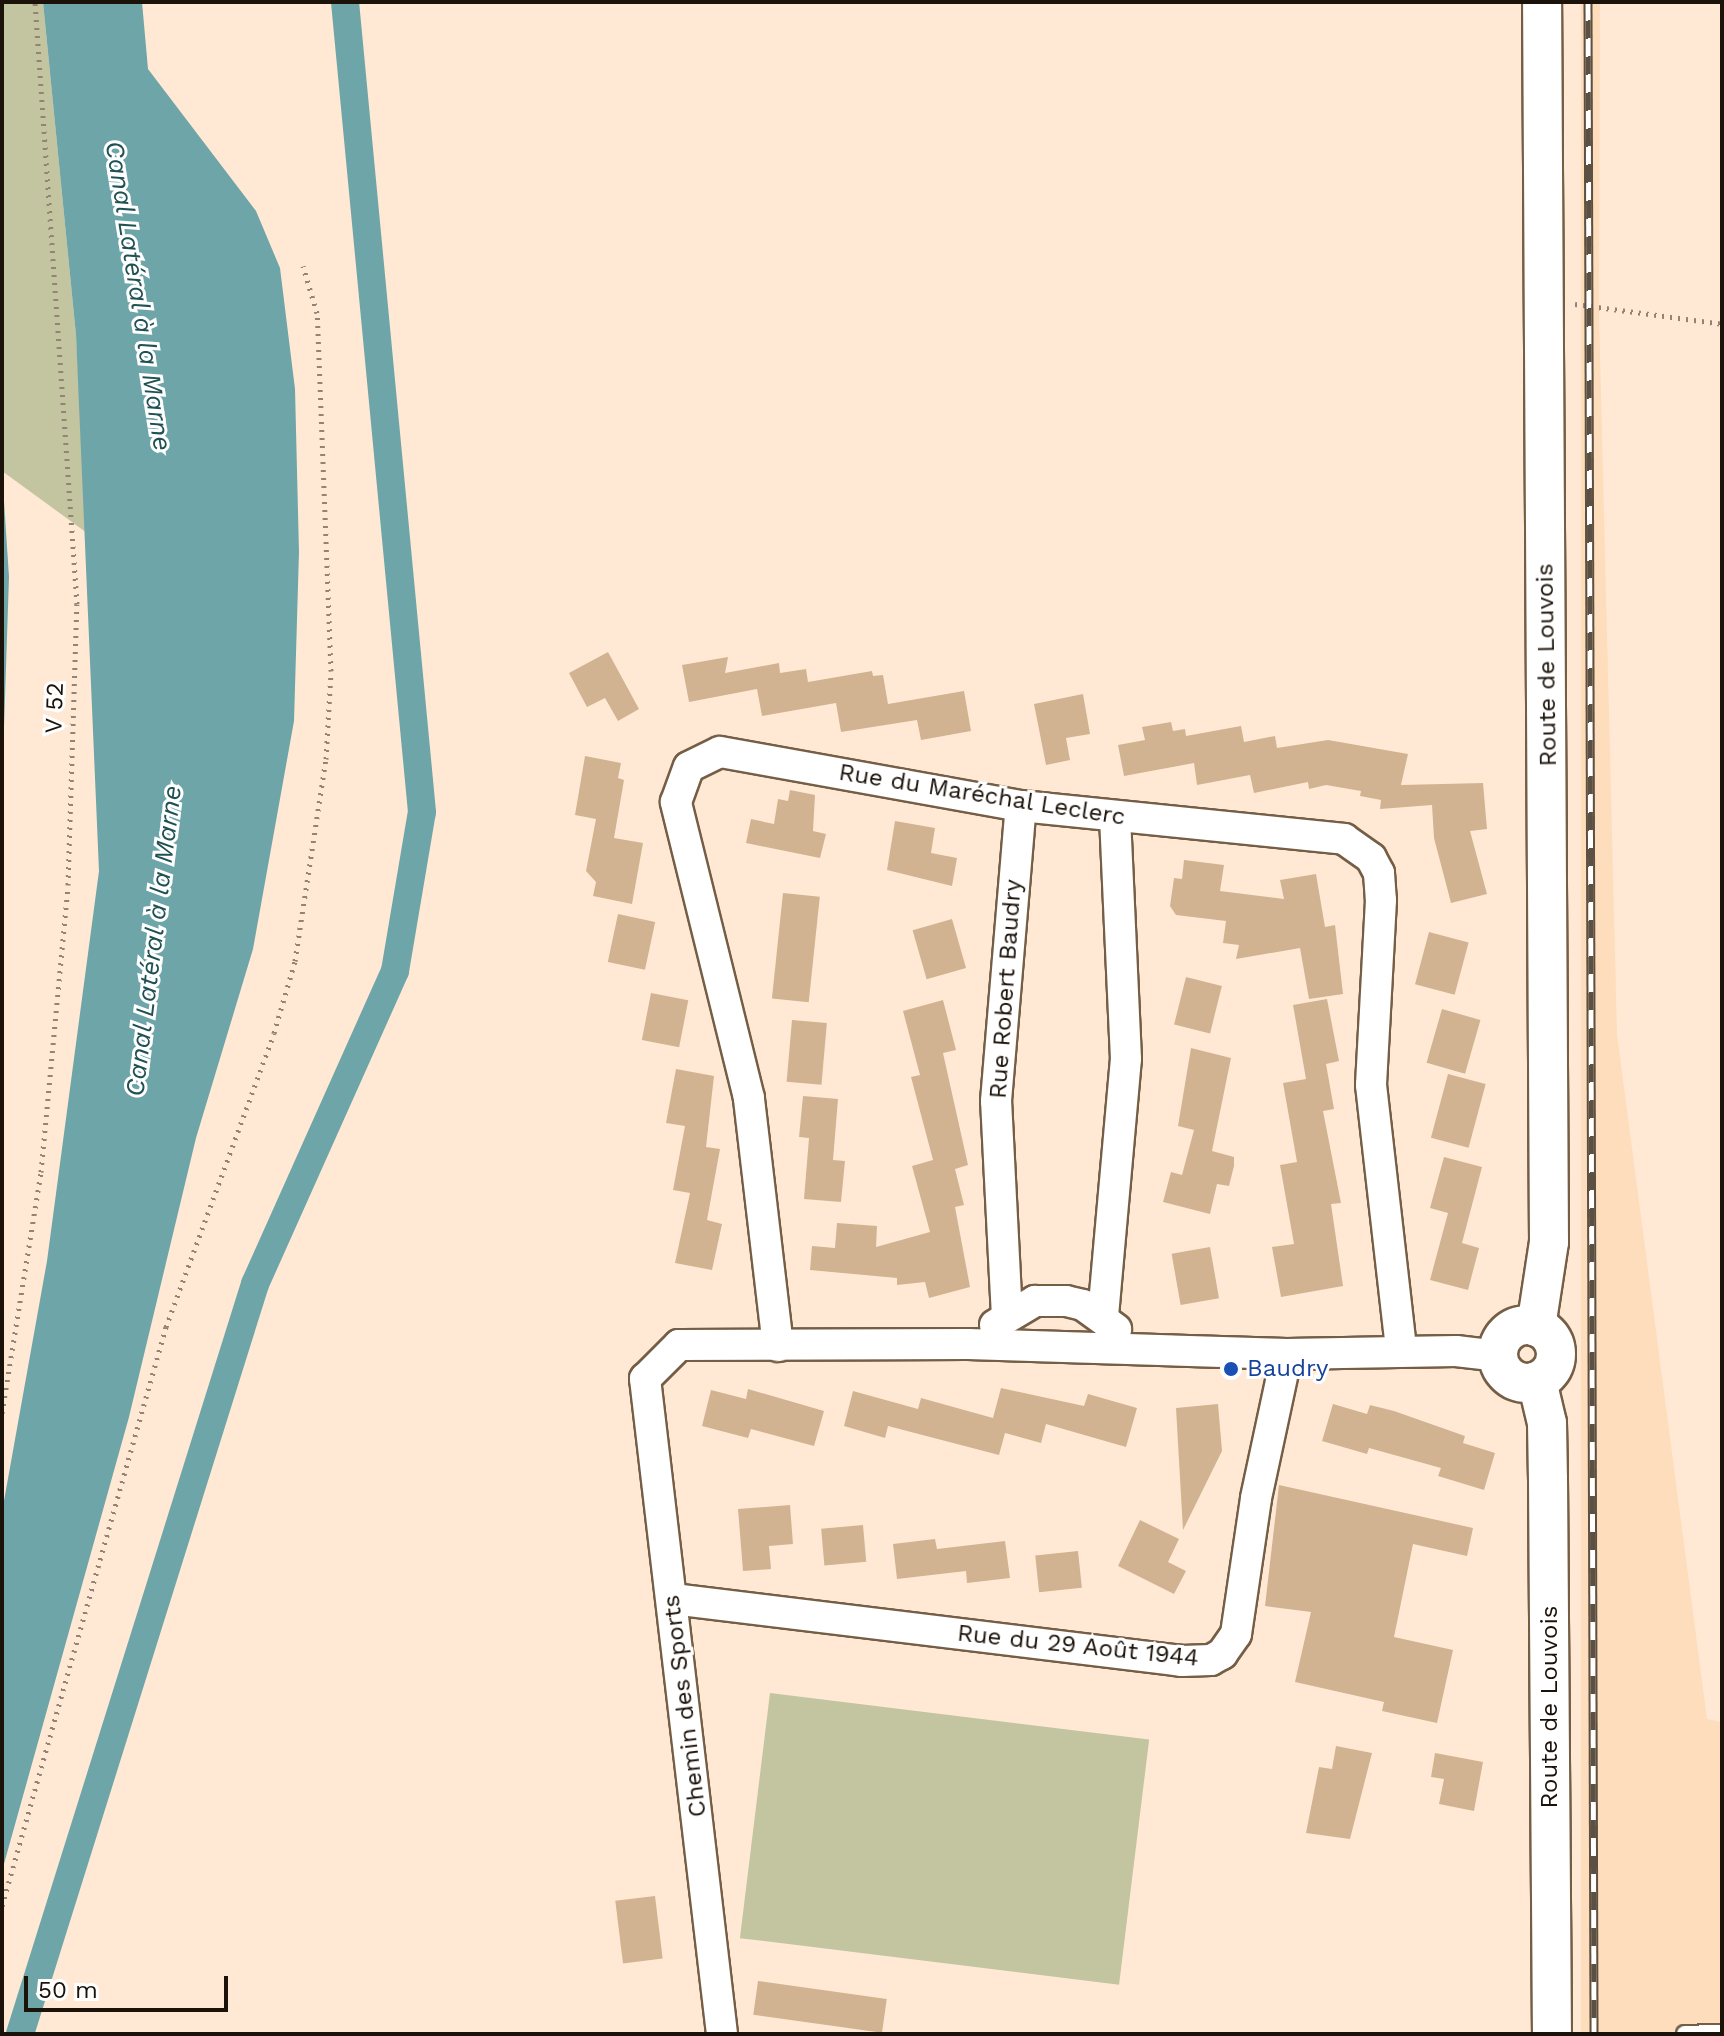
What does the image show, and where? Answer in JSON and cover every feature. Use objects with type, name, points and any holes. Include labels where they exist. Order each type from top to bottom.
[{"type":"street","name":"Route de Louvois","points":[[1536,1327],[1549,1242],[1542,2]]},
{"type":"street","name":"Rue du Maréchal Leclerc","points":[[778,1346],[749,1098],[676,802],[678,785],[703,756],[720,752],[1021,806],[1344,839],[1371,858],[1379,873],[1371,1085],[1401,1350]]},
{"type":"street","name":"Rue Robert Baudry","points":[[1007,1317],[996,1101],[1021,806]]},
{"type":"street","points":[[1103,1316],[1125,1085],[1115,817]]},
{"type":"street","points":[[968,1344],[1035,1301],[1066,1301],[1103,1316],[1135,1346]]},
{"type":"street","points":[[1536,1327],[1550,1337],[1556,1354],[1551,1371],[1537,1381],[1511,1378],[1498,1356],[1509,1331],[1536,1327]]},
{"type":"street","name":"Chemin des Sports","points":[[722,2034],[645,1379],[679,1345],[778,1346]]},
{"type":"street","points":[[778,1346],[1135,1346],[1287,1354],[1401,1350],[1498,1356]]},
{"type":"street","name":"Rue du 29 Août 1944","points":[[673,1599],[1182,1661],[1211,1660],[1222,1654],[1236,1634],[1256,1498],[1287,1354]]},
{"type":"street","name":"Route de Louvois","points":[[1537,1381],[1547,1423],[1552,2034]]},
{"type":"lane","points":[[1685,2034],[1722,2033]]},
{"type":"path","name":"V 52","points":[[2,1413],[41,1172],[68,885],[77,604],[35,2]]},
{"type":"path","points":[[2,1906],[166,1327],[274,1033],[295,961],[322,786],[331,671],[317,313],[303,266]]},
{"type":"path","points":[[1542,299],[1722,324]]},
{"type":"shaded area","points":[[1581,2],[1600,2],[1599,315],[1617,1034],[1707,1719],[1722,1722],[1722,2034],[1581,2034]]},
{"type":"green space","points":[[2,2],[43,2],[76,335],[87,533],[2,471]]},
{"type":"green space","points":[[770,1693],[1149,1740],[1119,1985],[740,1938]]},
{"type":"water","name":"Canal Latéral à la Marne","points":[[43,2],[142,2],[148,69],[256,211],[280,268],[295,389],[299,552],[294,721],[253,949],[196,1138],[129,1417],[2,1871],[2,1512],[47,1261],[99,871],[76,335]]},
{"type":"water","points":[[2,471],[9,577],[2,787]]},
{"type":"building","points":[[608,652],[639,709],[618,721],[605,698],[587,707],[569,673]]},
{"type":"building","points":[[728,657],[725,673],[779,663],[780,673],[806,669],[808,682],[872,671],[873,676],[883,675],[888,704],[964,691],[971,731],[921,740],[917,720],[841,732],[836,703],[762,716],[757,689],[689,702],[682,665]]},
{"type":"building","points":[[1083,694],[1090,734],[1066,738],[1070,760],[1046,765],[1034,704]]},
{"type":"building","points":[[1171,722],[1173,731],[1185,729],[1186,736],[1241,726],[1244,742],[1275,736],[1277,748],[1328,740],[1408,754],[1401,785],[1483,783],[1487,829],[1470,831],[1487,894],[1451,903],[1434,838],[1432,805],[1380,809],[1381,800],[1360,796],[1361,791],[1326,785],[1309,789],[1308,782],[1254,793],[1250,775],[1197,785],[1194,763],[1124,776],[1118,745],[1145,740],[1142,727]]},
{"type":"building","points":[[585,756],[621,763],[618,778],[624,780],[614,838],[643,843],[632,904],[593,896],[596,882],[586,871],[596,819],[575,815]]},
{"type":"building","points":[[790,790],[815,795],[813,831],[826,834],[820,858],[746,843],[751,819],[774,824],[778,799],[788,801]]},
{"type":"building","points":[[895,821],[935,828],[931,853],[957,858],[952,886],[887,870]]},
{"type":"building","points":[[1184,860],[1224,865],[1220,891],[1284,899],[1280,880],[1316,874],[1325,927],[1335,925],[1343,994],[1309,999],[1300,948],[1236,959],[1239,945],[1223,943],[1226,921],[1176,915],[1170,906],[1174,878],[1182,879]]},
{"type":"building","points":[[783,893],[820,897],[809,1002],[772,998]]},
{"type":"building","points":[[618,914],[655,922],[645,970],[608,962]]},
{"type":"building","points":[[952,919],[966,968],[927,979],[913,930]]},
{"type":"building","points":[[1429,932],[1469,943],[1455,995],[1415,984]]},
{"type":"building","points":[[1186,977],[1222,986],[1210,1033],[1174,1025]]},
{"type":"building","points":[[651,993],[688,1000],[679,1047],[642,1040]]},
{"type":"building","points":[[1327,999],[1339,1061],[1326,1064],[1334,1109],[1323,1111],[1341,1203],[1331,1204],[1343,1286],[1281,1297],[1272,1247],[1294,1244],[1280,1165],[1297,1162],[1283,1083],[1306,1079],[1293,1005]]},
{"type":"building","points":[[943,1000],[956,1050],[943,1053],[968,1165],[955,1169],[964,1205],[955,1207],[970,1287],[929,1298],[925,1282],[897,1285],[897,1278],[810,1270],[812,1246],[835,1248],[837,1223],[877,1226],[876,1247],[930,1232],[912,1166],[933,1160],[911,1077],[920,1075],[903,1011]]},
{"type":"building","points":[[1442,1009],[1480,1020],[1465,1074],[1427,1063]]},
{"type":"building","points":[[792,1020],[827,1023],[821,1085],[787,1082]]},
{"type":"building","points":[[1191,1048],[1231,1058],[1212,1151],[1234,1157],[1234,1166],[1229,1186],[1217,1184],[1210,1214],[1163,1202],[1171,1172],[1182,1175],[1194,1130],[1178,1126]]},
{"type":"building","points":[[676,1069],[714,1076],[706,1147],[720,1149],[707,1220],[722,1224],[712,1270],[675,1263],[690,1193],[673,1190],[685,1126],[666,1123]]},
{"type":"building","points":[[1448,1074],[1486,1084],[1469,1148],[1431,1138]]},
{"type":"building","points":[[803,1096],[838,1099],[833,1160],[845,1161],[841,1202],[804,1199],[809,1138],[799,1137]]},
{"type":"building","points":[[1444,1157],[1482,1167],[1462,1243],[1479,1248],[1468,1290],[1430,1280],[1448,1213],[1430,1208]]},
{"type":"building","points":[[1210,1247],[1219,1298],[1181,1305],[1172,1254]]},
{"type":"building","points":[[1001,1388],[1084,1406],[1088,1394],[1137,1408],[1126,1447],[1046,1424],[1041,1443],[1005,1433],[999,1455],[888,1426],[885,1438],[844,1426],[853,1391],[918,1409],[921,1398],[993,1418]]},
{"type":"building","points":[[748,1389],[824,1411],[814,1446],[751,1429],[748,1438],[702,1426],[711,1390],[746,1399]]},
{"type":"building","points":[[1218,1404],[1222,1451],[1183,1530],[1176,1408]]},
{"type":"building","points":[[1333,1404],[1367,1414],[1370,1405],[1394,1411],[1465,1436],[1463,1443],[1495,1453],[1484,1490],[1438,1476],[1441,1468],[1369,1448],[1367,1454],[1322,1441]]},
{"type":"building","points":[[1279,1485],[1473,1528],[1467,1556],[1413,1544],[1394,1637],[1453,1650],[1437,1723],[1382,1711],[1384,1702],[1295,1682],[1311,1612],[1265,1606]]},
{"type":"building","points":[[790,1505],[793,1544],[769,1546],[771,1569],[743,1571],[738,1509]]},
{"type":"building","points":[[1140,1520],[1179,1539],[1168,1562],[1186,1571],[1174,1594],[1118,1566]]},
{"type":"building","points":[[863,1525],[866,1562],[824,1566],[821,1529]]},
{"type":"building","points":[[935,1539],[937,1549],[1005,1541],[1010,1578],[967,1583],[966,1571],[897,1579],[893,1544]]},
{"type":"building","points":[[1078,1551],[1082,1588],[1039,1592],[1035,1555]]},
{"type":"building","points":[[1336,1746],[1372,1753],[1350,1839],[1306,1833],[1319,1767],[1332,1769]]},
{"type":"building","points":[[1435,1753],[1483,1762],[1474,1811],[1439,1804],[1444,1779],[1431,1777]]},
{"type":"building","points":[[655,1896],[663,1959],[623,1963],[615,1901]]},
{"type":"building","points":[[758,1981],[887,1999],[882,2033],[753,2015]]},
{"type":"waterway","points":[[20,2034],[255,1284],[395,971],[422,812],[345,2]]},
{"type":"railway","points":[[1588,2],[1594,2034]]},
{"type":"place","name":"Baudry","points":[[1231,1369]]}]
